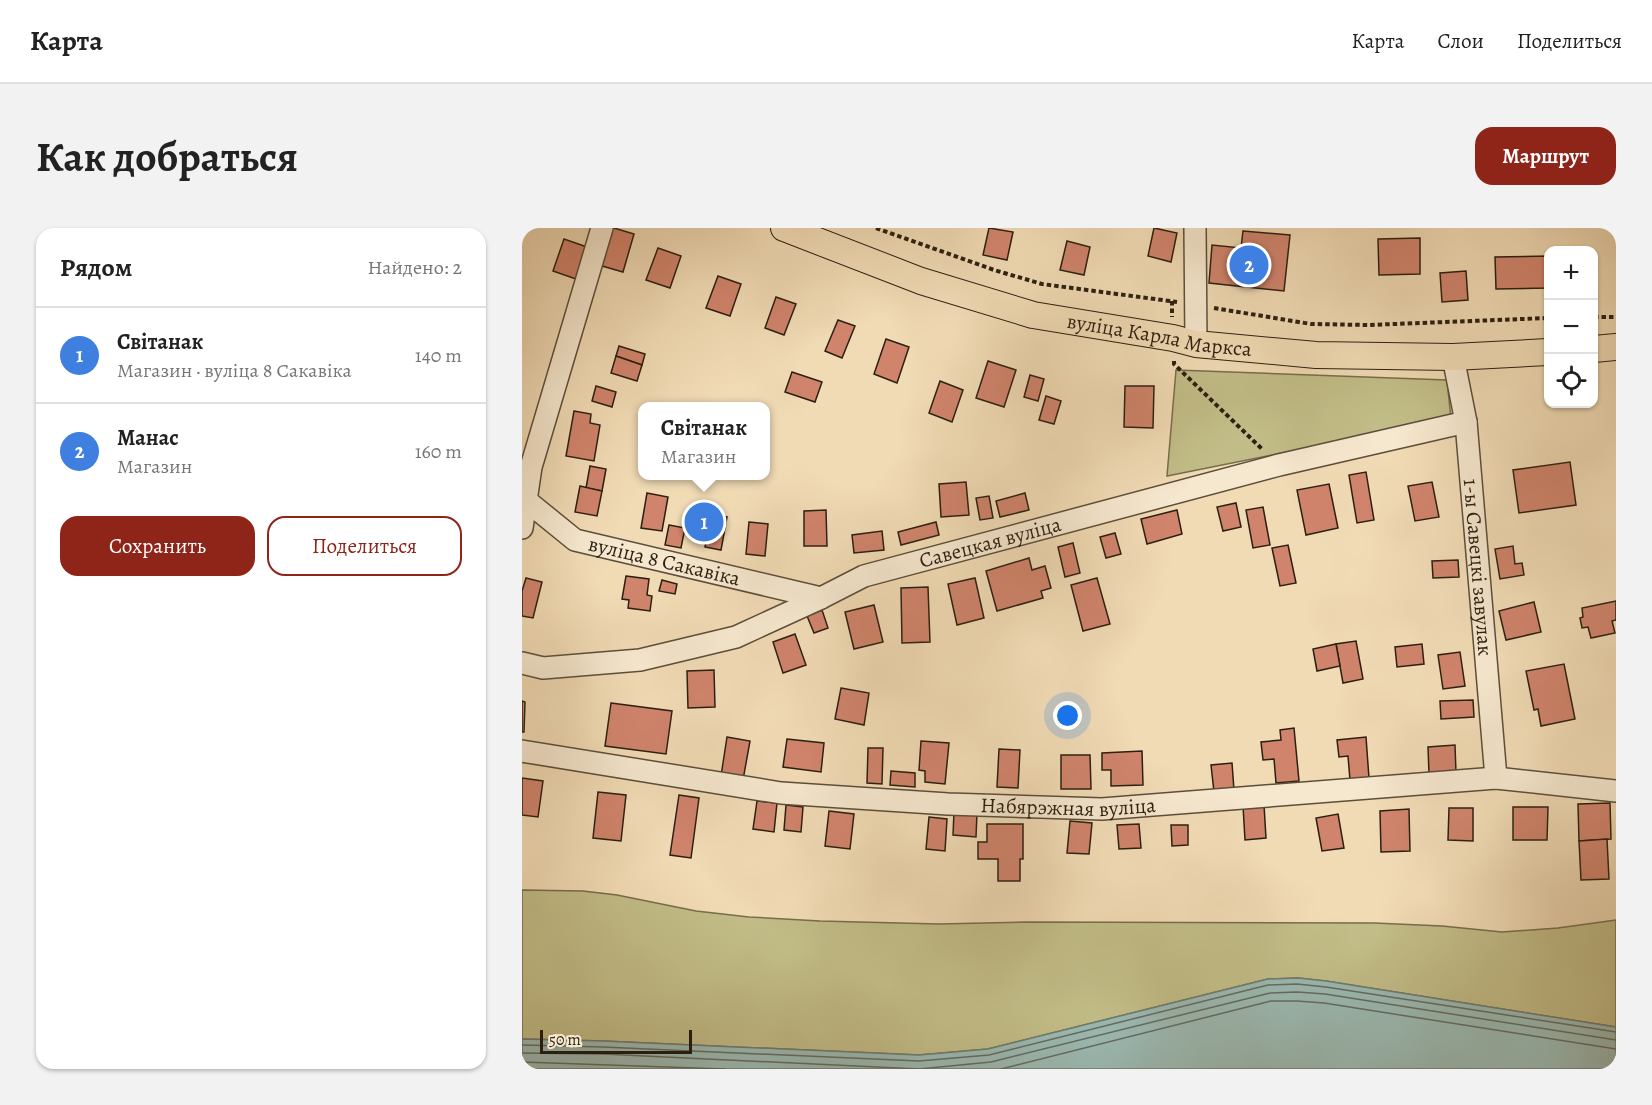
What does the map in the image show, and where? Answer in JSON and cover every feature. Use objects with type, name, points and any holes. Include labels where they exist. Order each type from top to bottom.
[{"type":"main road","name":"вуліца Карла Маркса","points":[[784,228],[921,281],[1033,315],[1173,338],[1196,344],[1316,355],[1453,357],[1544,352]]},
{"type":"main road","points":[[1598,349],[1616,347]]},
{"type":"street","points":[[522,528],[531,467],[602,228]]},
{"type":"street","points":[[1195,228],[1196,344]]},
{"type":"street","name":"1-ы Савецкі завулак","points":[[1453,357],[1466,422],[1496,778]]},
{"type":"street","name":"Савецкая вуліца","points":[[522,663],[543,668],[640,660],[736,637],[864,576],[1279,465],[1466,422]]},
{"type":"street","name":"вуліца 8 Сакавіка","points":[[525,499],[575,540],[821,598]]},
{"type":"street","name":"Набярэжная вуліца","points":[[522,751],[781,793],[948,804],[1102,808],[1496,778],[1616,791]]},
{"type":"path","points":[[876,228],[994,270],[1042,284],[1196,305],[1311,324],[1369,325],[1544,318]]},
{"type":"path","points":[[1598,317],[1616,317]]},
{"type":"path","points":[[1174,364],[1279,465]]},
{"type":"shaded area","points":[[1176,370],[1447,380],[1451,419],[1167,476]]},
{"type":"shaded area","points":[[522,890],[583,891],[617,895],[696,911],[820,921],[939,924],[1374,923],[1502,932],[1558,928],[1616,920],[1616,1027],[1298,978],[1268,979],[988,1049],[919,1055],[522,1039]]},
{"type":"water","points":[[1298,978],[1616,1027],[1616,1069],[522,1069],[522,1039],[919,1055],[988,1049],[1268,979]]},
{"type":"building","points":[[606,228],[634,234],[623,272],[595,264]]},
{"type":"building","points":[[989,228],[1013,232],[1007,260],[983,255]]},
{"type":"building","points":[[1154,228],[1177,233],[1171,262],[1148,256]]},
{"type":"building","points":[[1243,231],[1290,235],[1284,291],[1209,283],[1212,245],[1241,248]]},
{"type":"building","points":[[1420,238],[1420,274],[1379,275],[1378,239]]},
{"type":"building","points":[[564,239],[587,247],[576,279],[553,271]]},
{"type":"building","points":[[1067,241],[1090,247],[1084,275],[1060,270]]},
{"type":"building","points":[[658,248],[681,256],[670,288],[646,280]]},
{"type":"building","points":[[1544,256],[1544,288],[1496,289],[1495,257]]},
{"type":"building","points":[[1466,271],[1468,300],[1442,302],[1440,273]]},
{"type":"building","points":[[718,276],[741,284],[730,316],[706,308]]},
{"type":"building","points":[[776,297],[796,304],[784,335],[765,328]]},
{"type":"building","points":[[838,320],[855,326],[842,358],[825,351]]},
{"type":"building","points":[[886,339],[909,347],[897,383],[874,374]]},
{"type":"building","points":[[619,346],[645,354],[642,365],[616,356]]},
{"type":"building","points":[[616,356],[642,365],[637,381],[611,373]]},
{"type":"building","points":[[988,361],[1016,370],[1004,407],[976,398]]},
{"type":"building","points":[[792,372],[822,382],[815,402],[785,392]]},
{"type":"building","points":[[1030,375],[1044,379],[1038,401],[1024,397]]},
{"type":"building","points":[[940,381],[963,390],[952,422],[929,413]]},
{"type":"building","points":[[596,386],[616,392],[612,407],[592,401]]},
{"type":"building","points":[[1125,386],[1154,386],[1153,428],[1124,427]]},
{"type":"building","points":[[1046,396],[1061,401],[1054,424],[1039,420]]},
{"type":"building","points":[[574,411],[591,414],[590,423],[600,425],[594,461],[566,456]]},
{"type":"building","points":[[1570,462],[1576,505],[1519,513],[1513,470]]},
{"type":"building","points":[[590,466],[606,469],[602,491],[586,488]]},
{"type":"building","points":[[1366,472],[1374,520],[1357,523],[1349,475]]},
{"type":"building","points":[[966,482],[969,515],[941,517],[939,484]]},
{"type":"building","points":[[1432,482],[1439,517],[1415,521],[1408,486]]},
{"type":"building","points":[[1329,484],[1338,528],[1306,535],[1297,490]]},
{"type":"building","points":[[580,486],[602,491],[597,516],[575,512]]},
{"type":"building","points":[[647,493],[668,497],[662,531],[641,528]]},
{"type":"building","points":[[1025,493],[1029,510],[1000,517],[996,501]]},
{"type":"building","points":[[989,496],[993,518],[980,520],[976,498]]},
{"type":"building","points":[[1236,503],[1241,527],[1223,531],[1217,507]]},
{"type":"building","points":[[1263,507],[1270,545],[1253,548],[1246,510]]},
{"type":"building","points":[[826,510],[827,546],[804,546],[804,511]]},
{"type":"building","points":[[1177,510],[1182,534],[1147,544],[1141,519]]},
{"type":"building","points":[[711,515],[727,517],[721,550],[705,547]]},
{"type":"building","points":[[749,522],[768,524],[765,556],[746,554]]},
{"type":"building","points":[[936,522],[939,535],[901,545],[898,532]]},
{"type":"building","points":[[669,525],[685,528],[681,548],[665,545]]},
{"type":"building","points":[[882,531],[884,550],[854,553],[852,535]]},
{"type":"building","points":[[1115,533],[1121,554],[1106,558],[1100,537]]},
{"type":"building","points":[[1073,543],[1080,573],[1065,577],[1058,547]]},
{"type":"building","points":[[1288,545],[1296,583],[1280,586],[1272,548]]},
{"type":"building","points":[[1513,546],[1515,564],[1522,563],[1524,575],[1500,579],[1495,549]]},
{"type":"building","points":[[1029,558],[1032,570],[1045,566],[1051,588],[1041,591],[1043,598],[997,611],[986,571]]},
{"type":"building","points":[[1458,560],[1459,577],[1433,578],[1432,561]]},
{"type":"building","points":[[626,576],[649,579],[647,595],[652,596],[650,611],[628,608],[629,600],[622,599]]},
{"type":"building","points":[[526,578],[542,582],[533,618],[522,616],[522,591]]},
{"type":"building","points":[[975,578],[984,618],[957,625],[948,584]]},
{"type":"building","points":[[1097,578],[1110,624],[1083,631],[1071,585]]},
{"type":"building","points":[[662,580],[677,584],[675,594],[659,591]]},
{"type":"building","points":[[928,587],[930,642],[902,643],[901,588]]},
{"type":"building","points":[[1616,601],[1616,620],[1612,621],[1615,633],[1591,638],[1588,627],[1582,628],[1580,618],[1583,617],[1582,608]]},
{"type":"building","points":[[1534,602],[1541,632],[1506,640],[1499,611]]},
{"type":"building","points":[[874,605],[883,642],[854,649],[845,612]]},
{"type":"building","points":[[822,610],[828,628],[814,633],[807,616]]},
{"type":"building","points":[[795,634],[806,665],[783,673],[773,642]]},
{"type":"building","points":[[1356,641],[1363,679],[1343,683],[1336,644]]},
{"type":"building","points":[[1336,644],[1340,666],[1317,671],[1313,649]]},
{"type":"building","points":[[1422,644],[1424,664],[1397,667],[1395,647]]},
{"type":"building","points":[[1460,652],[1465,686],[1443,689],[1438,655]]},
{"type":"building","points":[[1564,664],[1575,719],[1541,726],[1538,709],[1534,710],[1526,671]]},
{"type":"building","points":[[714,670],[715,707],[688,708],[687,671]]},
{"type":"building","points":[[841,688],[869,693],[864,725],[835,719]]},
{"type":"building","points":[[1473,700],[1474,717],[1441,719],[1440,701]]},
{"type":"building","points":[[522,701],[525,702],[524,732],[522,732]]},
{"type":"building","points":[[611,703],[672,711],[666,754],[605,746]]},
{"type":"building","points":[[1294,728],[1299,781],[1276,783],[1274,759],[1263,760],[1261,742],[1281,740],[1280,730]]},
{"type":"building","points":[[727,737],[750,741],[743,780],[721,776]]},
{"type":"building","points":[[1366,737],[1369,778],[1350,780],[1348,756],[1339,757],[1337,740]]},
{"type":"building","points":[[787,739],[824,743],[821,772],[783,767]]},
{"type":"building","points":[[921,741],[949,743],[945,784],[925,782],[925,771],[919,770]]},
{"type":"building","points":[[1455,745],[1456,773],[1429,774],[1428,747]]},
{"type":"building","points":[[868,748],[883,748],[882,784],[867,783]]},
{"type":"building","points":[[999,749],[1020,750],[1018,788],[997,787]]},
{"type":"building","points":[[1142,751],[1143,785],[1111,786],[1111,770],[1102,770],[1102,753]]},
{"type":"building","points":[[1061,755],[1090,755],[1091,789],[1061,789]]},
{"type":"building","points":[[1232,763],[1234,790],[1214,792],[1211,765]]},
{"type":"building","points":[[891,771],[915,773],[915,787],[890,785]]},
{"type":"building","points":[[522,778],[543,781],[538,817],[522,815]]},
{"type":"building","points":[[598,792],[626,795],[621,841],[593,838]]},
{"type":"building","points":[[679,795],[699,798],[691,858],[670,855]]},
{"type":"building","points":[[757,801],[777,803],[774,832],[753,829]]},
{"type":"building","points":[[1610,803],[1611,839],[1579,841],[1578,804]]},
{"type":"building","points":[[786,805],[803,807],[801,832],[784,830]]},
{"type":"building","points":[[1264,805],[1266,838],[1245,840],[1243,806]]},
{"type":"building","points":[[1513,807],[1548,807],[1547,840],[1513,840]]},
{"type":"building","points":[[1449,808],[1473,808],[1473,841],[1448,840]]},
{"type":"building","points":[[1409,809],[1410,851],[1381,852],[1380,811]]},
{"type":"building","points":[[829,811],[854,814],[850,849],[825,846]]},
{"type":"building","points":[[954,812],[977,813],[976,837],[953,835]]},
{"type":"building","points":[[1338,814],[1344,848],[1322,851],[1316,818]]},
{"type":"building","points":[[929,817],[947,819],[945,851],[926,849]]},
{"type":"building","points":[[1070,821],[1092,823],[1089,854],[1067,853]]},
{"type":"building","points":[[987,824],[1023,824],[1023,859],[1020,859],[1020,881],[998,881],[998,859],[978,859],[978,842],[987,842]]},
{"type":"building","points":[[1139,824],[1141,848],[1119,849],[1117,825]]},
{"type":"building","points":[[1171,825],[1188,825],[1188,845],[1172,846]]},
{"type":"building","points":[[1607,839],[1609,879],[1581,880],[1579,841]]},
{"type":"place","name":"Манас","points":[[1249,265]]},
{"type":"place","name":"Світанак","points":[[704,522]]}]
